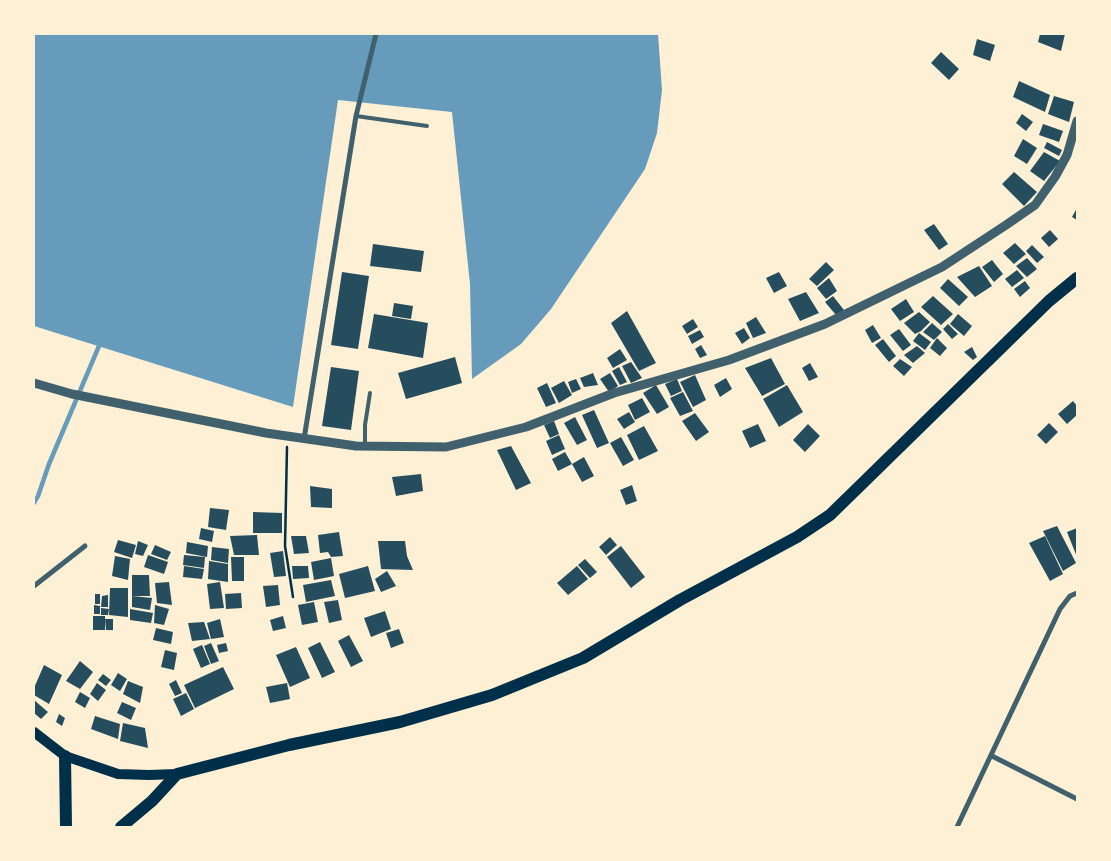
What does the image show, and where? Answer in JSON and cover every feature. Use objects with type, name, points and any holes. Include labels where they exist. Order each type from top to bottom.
[{"type":"main road","points":[[34,732],[65,756],[118,774],[177,774],[289,745],[400,722],[492,696],[582,658],[680,600],[798,537],[830,515],[1049,301],[1077,278]]},
{"type":"main road","points":[[65,756],[66,827]]},
{"type":"main road","points":[[121,827],[152,801],[177,774]]},
{"type":"street","points":[[304,439],[356,116],[376,34]]},
{"type":"street","points":[[34,384],[72,394],[266,433],[356,446],[446,447],[526,427],[614,393],[729,360],[825,324],[942,267],[1035,205],[1067,156],[1077,122]]},
{"type":"street","points":[[34,586],[84,546]]},
{"type":"street","points":[[957,827],[1060,609],[1070,596],[1077,593]]},
{"type":"street","points":[[992,756],[1077,799]]},
{"type":"lane","points":[[356,116],[427,126]]},
{"type":"lane","points":[[365,446],[365,426],[370,393]]},
{"type":"path","points":[[287,436],[285,546],[293,597]]},
{"type":"water","points":[[34,34],[658,34],[662,90],[657,133],[645,169],[551,309],[521,344],[472,379],[470,284],[452,112],[338,100],[293,407],[34,326]]},
{"type":"building","points":[[1040,34],[1065,34],[1061,51],[1038,42]]},
{"type":"building","points":[[977,39],[995,45],[990,61],[973,55]]},
{"type":"building","points":[[941,52],[959,69],[949,80],[931,63]]},
{"type":"building","points":[[1019,81],[1050,95],[1045,112],[1013,97]]},
{"type":"building","points":[[1054,96],[1074,102],[1069,122],[1048,114]]},
{"type":"building","points":[[1022,114],[1033,122],[1026,131],[1016,123]]},
{"type":"building","points":[[1043,124],[1063,131],[1059,142],[1039,135]]},
{"type":"building","points":[[1023,139],[1037,148],[1027,164],[1014,156]]},
{"type":"building","points":[[1047,142],[1062,150],[1059,156],[1044,148]]},
{"type":"building","points":[[1044,152],[1060,161],[1044,181],[1030,171]]},
{"type":"building","points":[[1014,172],[1037,192],[1024,206],[1002,184]]},
{"type":"building","points":[[1077,208],[1077,220],[1072,217]]},
{"type":"building","points":[[934,224],[948,244],[939,250],[924,230]]},
{"type":"building","points":[[1050,230],[1058,239],[1049,247],[1041,238]]},
{"type":"building","points":[[1015,243],[1026,254],[1014,264],[1003,253]]},
{"type":"building","points":[[373,244],[424,251],[421,272],[370,266]]},
{"type":"building","points":[[1032,245],[1044,257],[1037,263],[1026,251]]},
{"type":"building","points":[[1027,258],[1037,269],[1027,277],[1016,266]]},
{"type":"building","points":[[992,260],[1003,274],[994,282],[982,267]]},
{"type":"building","points":[[826,262],[834,270],[817,286],[809,279]]},
{"type":"building","points":[[979,266],[992,286],[975,297],[957,277]]},
{"type":"building","points":[[1017,270],[1024,278],[1012,287],[1005,279]]},
{"type":"building","points":[[342,272],[369,276],[358,349],[331,345]]},
{"type":"building","points":[[779,272],[787,286],[774,293],[766,278]]},
{"type":"building","points":[[829,278],[837,291],[826,299],[817,288]]},
{"type":"building","points":[[948,279],[968,297],[959,306],[940,288]]},
{"type":"building","points":[[1025,281],[1030,288],[1020,297],[1014,289]]},
{"type":"building","points":[[806,292],[819,313],[800,321],[788,299]]},
{"type":"building","points":[[833,296],[844,310],[836,315],[825,302]]},
{"type":"building","points":[[933,296],[953,314],[941,325],[921,307]]},
{"type":"building","points":[[906,299],[914,312],[900,321],[891,309]]},
{"type":"building","points":[[394,303],[413,306],[411,319],[392,316]]},
{"type":"building","points":[[627,311],[656,363],[639,371],[611,323]]},
{"type":"building","points":[[919,312],[930,322],[915,334],[904,323]]},
{"type":"building","points":[[374,314],[428,323],[423,358],[368,348]]},
{"type":"building","points":[[958,314],[972,326],[964,336],[950,324]]},
{"type":"building","points":[[756,317],[766,333],[753,338],[746,323]]},
{"type":"building","points":[[693,319],[698,327],[687,334],[682,326]]},
{"type":"building","points":[[932,323],[942,332],[934,340],[923,332]]},
{"type":"building","points":[[948,324],[958,334],[952,339],[943,329]]},
{"type":"building","points":[[873,325],[881,338],[872,343],[865,330]]},
{"type":"building","points":[[744,328],[750,338],[742,344],[735,333]]},
{"type":"building","points":[[899,329],[911,345],[903,351],[890,335]]},
{"type":"building","points":[[700,330],[704,337],[692,344],[688,336]]},
{"type":"building","points":[[919,333],[931,342],[925,350],[913,341]]},
{"type":"building","points":[[937,338],[947,348],[940,356],[930,348]]},
{"type":"building","points":[[883,339],[896,356],[889,362],[875,345]]},
{"type":"building","points":[[701,345],[707,355],[700,358],[695,349]]},
{"type":"building","points":[[917,346],[925,353],[913,363],[904,355]]},
{"type":"building","points":[[972,347],[977,357],[973,360],[964,352]]},
{"type":"building","points":[[620,349],[627,360],[613,368],[607,358]]},
{"type":"building","points":[[455,357],[462,383],[406,399],[398,373]]},
{"type":"building","points":[[771,358],[785,384],[762,396],[745,368]]},
{"type":"building","points":[[900,359],[912,367],[904,376],[893,366]]},
{"type":"building","points":[[631,362],[642,378],[631,383],[622,366]]},
{"type":"building","points":[[810,363],[818,377],[809,381],[802,368]]},
{"type":"building","points":[[331,367],[359,371],[351,430],[322,426]]},
{"type":"building","points":[[619,367],[627,382],[620,385],[612,371]]},
{"type":"building","points":[[593,373],[598,385],[584,387],[580,378]]},
{"type":"building","points":[[610,373],[618,386],[609,392],[600,379]]},
{"type":"building","points":[[695,375],[706,400],[693,407],[680,382]]},
{"type":"building","points":[[726,378],[732,389],[720,397],[714,385]]},
{"type":"building","points":[[576,379],[581,389],[572,393],[568,382]]},
{"type":"building","points":[[677,379],[682,391],[671,396],[665,384]]},
{"type":"building","points":[[564,381],[572,395],[559,403],[551,388]]},
{"type":"building","points":[[547,383],[556,403],[546,407],[537,388]]},
{"type":"building","points":[[656,385],[669,407],[657,414],[643,393]]},
{"type":"building","points":[[787,385],[803,412],[779,427],[763,399]]},
{"type":"building","points":[[683,392],[693,411],[680,416],[670,398]]},
{"type":"building","points":[[642,398],[650,412],[635,420],[628,405]]},
{"type":"building","points":[[1073,401],[1077,406],[1077,415],[1067,424],[1058,414]]},
{"type":"building","points":[[594,410],[609,443],[597,448],[582,415]]},
{"type":"building","points":[[629,412],[635,422],[624,429],[617,419]]},
{"type":"building","points":[[695,413],[709,432],[696,441],[682,421]]},
{"type":"building","points":[[575,417],[587,440],[577,445],[564,423]]},
{"type":"building","points":[[554,421],[559,434],[550,438],[544,425]]},
{"type":"building","points":[[1049,423],[1058,432],[1046,444],[1037,435]]},
{"type":"building","points":[[758,424],[766,441],[750,448],[742,431]]},
{"type":"building","points":[[808,424],[820,436],[805,452],[793,440]]},
{"type":"building","points":[[644,426],[658,451],[639,460],[627,435]]},
{"type":"building","points":[[559,435],[565,449],[552,455],[546,441]]},
{"type":"building","points":[[621,437],[634,460],[623,466],[610,443]]},
{"type":"building","points":[[511,446],[531,483],[516,490],[497,450]]},
{"type":"building","points":[[565,452],[572,464],[558,471],[552,459]]},
{"type":"building","points":[[584,457],[594,476],[582,482],[572,464]]},
{"type":"building","points":[[421,474],[423,491],[396,496],[392,477]]},
{"type":"building","points":[[632,485],[637,501],[626,505],[620,490]]},
{"type":"building","points":[[310,486],[332,489],[332,508],[311,507]]},
{"type":"building","points":[[210,508],[229,510],[226,530],[208,527]]},
{"type":"building","points":[[253,512],[282,513],[282,533],[253,533]]},
{"type":"building","points":[[1057,526],[1076,563],[1063,571],[1043,531]]},
{"type":"building","points":[[201,528],[214,531],[212,542],[199,539]]},
{"type":"building","points":[[1077,528],[1077,557],[1067,532]]},
{"type":"building","points":[[339,532],[343,556],[331,557],[328,552],[320,553],[318,535]]},
{"type":"building","points":[[257,535],[259,555],[234,555],[230,536]]},
{"type":"building","points":[[291,536],[306,536],[309,553],[294,554]]},
{"type":"building","points":[[1045,536],[1063,574],[1050,581],[1029,543]]},
{"type":"building","points":[[610,537],[617,545],[606,555],[599,547]]},
{"type":"building","points":[[118,540],[136,545],[132,558],[114,552]]},
{"type":"building","points":[[138,541],[148,545],[143,556],[135,554]]},
{"type":"building","points":[[378,541],[405,541],[407,556],[413,570],[381,569]]},
{"type":"building","points":[[187,542],[208,546],[207,557],[186,553]]},
{"type":"building","points":[[155,545],[171,552],[167,560],[151,554]]},
{"type":"building","points":[[621,546],[645,577],[631,588],[607,557]]},
{"type":"building","points":[[212,547],[229,549],[228,563],[211,560]]},
{"type":"building","points":[[283,551],[286,576],[274,577],[270,553]]},
{"type":"building","points":[[148,555],[168,562],[164,574],[144,567]]},
{"type":"building","points":[[184,555],[205,557],[204,568],[183,565]]},
{"type":"building","points":[[115,556],[130,559],[128,580],[112,576]]},
{"type":"building","points":[[231,557],[244,557],[244,581],[232,581]]},
{"type":"building","points":[[331,558],[334,576],[314,580],[311,562]]},
{"type":"building","points":[[585,559],[597,572],[590,578],[578,565]]},
{"type":"building","points":[[209,561],[228,564],[228,582],[208,579]]},
{"type":"building","points":[[184,566],[204,569],[202,579],[183,577]]},
{"type":"building","points":[[292,566],[308,566],[309,578],[293,579]]},
{"type":"building","points":[[368,566],[375,591],[345,598],[339,574]]},
{"type":"building","points":[[577,566],[588,579],[568,595],[557,583]]},
{"type":"building","points":[[387,571],[396,586],[381,592],[375,579]]},
{"type":"building","points":[[132,575],[149,575],[150,596],[132,596]]},
{"type":"building","points":[[331,580],[335,596],[306,602],[303,585]]},
{"type":"building","points":[[169,582],[172,605],[157,603],[155,583]]},
{"type":"building","points":[[220,582],[224,608],[210,609],[207,584]]},
{"type":"building","points":[[278,585],[280,605],[266,607],[263,586]]},
{"type":"building","points":[[110,588],[128,588],[128,617],[109,615]]},
{"type":"building","points":[[241,593],[242,608],[226,609],[225,594]]},
{"type":"building","points":[[95,594],[100,594],[100,604],[95,604]]},
{"type":"building","points":[[108,595],[108,607],[101,607],[102,596]]},
{"type":"building","points":[[132,596],[152,598],[150,610],[132,607]]},
{"type":"building","points":[[338,600],[342,620],[329,623],[324,602]]},
{"type":"building","points":[[314,602],[318,622],[302,625],[298,605]]},
{"type":"building","points":[[94,605],[100,606],[100,614],[94,614]]},
{"type":"building","points":[[155,605],[169,609],[164,625],[154,623]]},
{"type":"building","points":[[101,608],[109,609],[108,615],[101,615]]},
{"type":"building","points":[[130,609],[153,613],[151,623],[130,620]]},
{"type":"building","points":[[385,611],[391,629],[371,637],[364,618]]},
{"type":"building","points":[[93,616],[105,616],[105,630],[93,630]]},
{"type":"building","points":[[283,616],[286,628],[273,631],[270,620]]},
{"type":"building","points":[[105,619],[113,619],[113,630],[106,630]]},
{"type":"building","points":[[220,619],[224,637],[211,639],[207,623]]},
{"type":"building","points":[[204,622],[210,639],[192,641],[188,623]]},
{"type":"building","points":[[156,628],[173,632],[171,644],[153,640]]},
{"type":"building","points":[[399,629],[404,643],[391,648],[386,633]]},
{"type":"building","points":[[349,635],[363,661],[351,667],[338,641]]},
{"type":"building","points":[[320,642],[335,672],[322,678],[308,648]]},
{"type":"building","points":[[211,643],[219,661],[211,664],[204,646]]},
{"type":"building","points":[[226,643],[228,651],[219,653],[217,645]]},
{"type":"building","points":[[202,645],[210,664],[201,668],[193,649]]},
{"type":"building","points":[[296,647],[310,678],[290,687],[276,655]]},
{"type":"building","points":[[165,650],[177,653],[174,670],[161,667]]},
{"type":"building","points":[[80,661],[93,672],[80,689],[66,681]]},
{"type":"building","points":[[44,665],[62,675],[49,704],[34,695],[34,688]]},
{"type":"building","points":[[223,667],[234,689],[195,708],[184,685]]},
{"type":"building","points":[[118,673],[127,679],[120,691],[111,685]]},
{"type":"building","points":[[103,674],[111,680],[106,686],[98,680]]},
{"type":"building","points":[[176,680],[182,693],[175,696],[169,684]]},
{"type":"building","points":[[128,681],[143,687],[140,703],[123,694]]},
{"type":"building","points":[[97,683],[106,690],[98,701],[90,694]]},
{"type":"building","points":[[287,683],[290,699],[270,703],[266,687]]},
{"type":"building","points":[[80,692],[90,698],[85,708],[75,702]]},
{"type":"building","points":[[186,693],[194,709],[181,716],[173,699]]},
{"type":"building","points":[[34,700],[48,712],[41,719],[34,713]]},
{"type":"building","points":[[122,702],[136,708],[131,720],[117,713]]},
{"type":"building","points":[[59,714],[65,718],[62,726],[56,722]]},
{"type":"building","points":[[95,716],[120,724],[118,739],[91,729]]},
{"type":"building","points":[[123,723],[145,728],[148,748],[120,741]]},
{"type":"waterway","points":[[34,503],[99,346]]}]
